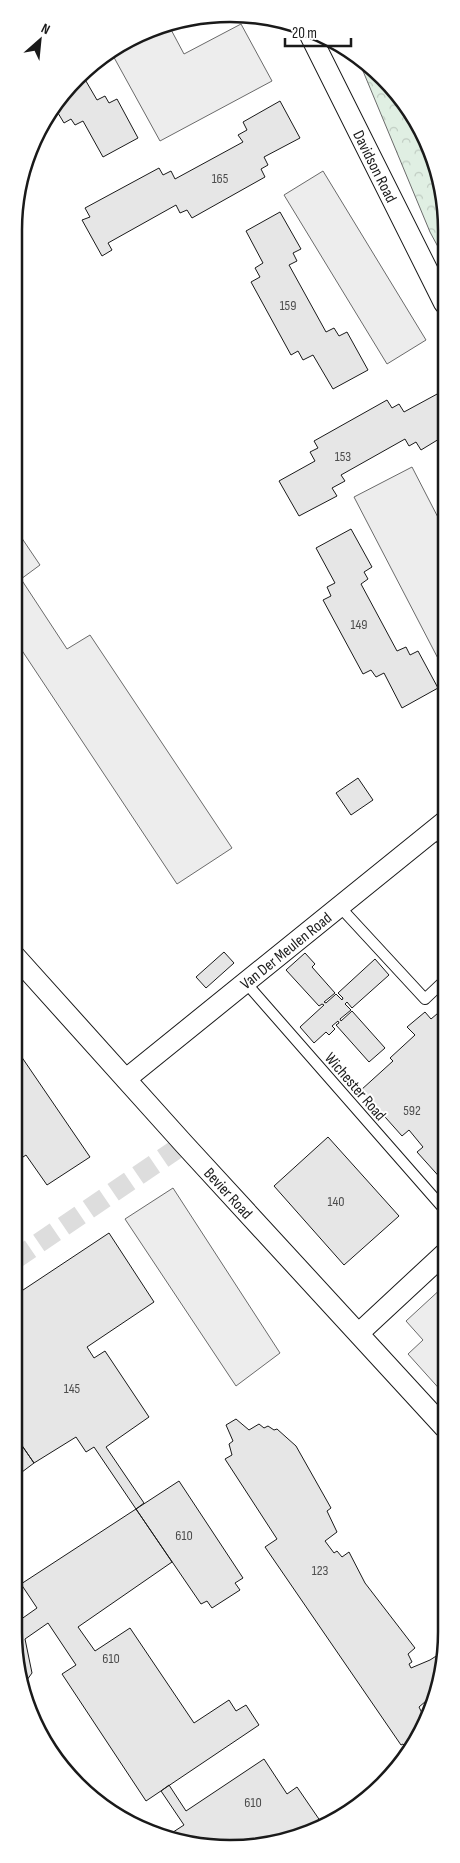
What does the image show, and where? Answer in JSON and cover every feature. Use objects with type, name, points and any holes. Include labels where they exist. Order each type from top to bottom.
[{"type":"street","name":"Davidson Road","points":[[312,40],[438,291]]},
{"type":"street","name":"Van Der Meulen Road","points":[[126,1079],[340,907],[438,834]]},
{"type":"street","name":"Bevier Road","points":[[22,964],[438,1420]]},
{"type":"street","points":[[359,1333],[438,1260]]},
{"type":"lane","points":[[340,907],[425,999],[438,987]]},
{"type":"lane","name":"Wichester Road","points":[[246,983],[438,1202]]},
{"type":"green space","points":[[363,71],[377,83],[395,104],[410,126],[422,151],[434,190],[438,247],[430,232]]},
{"type":"shaded area","points":[[241,24],[272,81],[160,141],[114,58],[151,38],[172,31],[184,54]]},
{"type":"shaded area","points":[[323,171],[426,340],[387,364],[284,195]]},
{"type":"shaded area","points":[[412,467],[438,517],[438,658],[354,497]]},
{"type":"shaded area","points":[[22,538],[40,565],[22,578]]},
{"type":"shaded area","points":[[22,581],[67,649],[90,635],[232,848],[177,884],[22,651]]},
{"type":"shaded area","points":[[173,1188],[280,1353],[236,1386],[125,1219]]},
{"type":"shaded area","points":[[438,1292],[438,1387],[408,1354],[423,1340],[406,1321]]},
{"type":"building","points":[[86,81],[97,100],[105,96],[109,103],[117,99],[138,138],[103,157],[83,121],[75,125],[71,119],[64,123],[58,113]]},
{"type":"building","points":[[280,101],[300,138],[264,157],[268,165],[261,169],[265,177],[192,218],[187,210],[180,213],[176,205],[108,243],[112,250],[102,256],[82,220],[90,217],[85,208],[159,168],[163,175],[171,171],[175,179],[243,142],[238,135],[247,130],[243,122]]},
{"type":"building","points":[[280,212],[301,249],[293,253],[297,261],[289,265],[326,332],[334,328],[339,336],[347,332],[368,370],[333,389],[313,355],[303,360],[298,351],[291,355],[251,282],[260,277],[255,268],[263,263],[246,231]]},
{"type":"building","points":[[438,394],[438,440],[421,450],[416,442],[409,446],[405,439],[341,475],[345,481],[332,488],[337,496],[299,516],[279,481],[315,461],[310,452],[318,448],[314,441],[387,400],[392,408],[399,404],[404,412]]},
{"type":"building","points":[[351,529],[372,567],[364,572],[368,579],[361,584],[397,651],[406,647],[410,655],[418,651],[438,688],[402,708],[384,673],[376,677],[371,670],[363,674],[323,600],[331,596],[327,587],[335,583],[316,548]]},
{"type":"building","points":[[358,778],[373,800],[351,815],[336,793]]},
{"type":"building","points":[[224,952],[234,963],[206,988],[196,977]]},
{"type":"building","points":[[305,953],[315,964],[312,967],[335,993],[324,1002],[326,1003],[336,994],[342,1000],[343,998],[338,993],[375,959],[389,975],[352,1008],[347,1002],[345,1004],[351,1010],[340,1019],[341,1021],[352,1011],[385,1048],[369,1062],[336,1025],[339,1023],[338,1021],[332,1026],[335,1029],[329,1035],[326,1032],[314,1043],[300,1027],[324,1005],[319,1006],[286,970]]},
{"type":"building","points":[[425,1012],[431,1019],[438,1013],[438,1175],[417,1152],[423,1147],[409,1130],[402,1136],[361,1090],[393,1061],[390,1058],[415,1035],[407,1027]]},
{"type":"building","points":[[22,1057],[90,1157],[47,1185],[26,1155],[22,1158]]},
{"type":"building","points":[[328,1137],[399,1216],[344,1265],[274,1186]]},
{"type":"building","points":[[109,1233],[154,1302],[87,1347],[94,1358],[105,1351],[149,1417],[106,1447],[144,1503],[136,1509],[94,1447],[86,1452],[76,1437],[34,1463],[22,1446],[22,1291]]},
{"type":"building","points":[[236,1419],[249,1430],[259,1424],[264,1428],[268,1426],[274,1430],[277,1429],[296,1446],[331,1508],[327,1511],[337,1532],[325,1541],[334,1553],[337,1551],[342,1557],[349,1552],[365,1583],[415,1648],[408,1654],[412,1662],[409,1664],[411,1668],[436,1656],[434,1673],[426,1701],[419,1707],[422,1713],[405,1746],[401,1745],[265,1547],[277,1539],[225,1459],[232,1455],[229,1444],[233,1441],[226,1425]]},
{"type":"building","points":[[22,1446],[34,1463],[22,1472]]},
{"type":"building","points":[[179,1481],[243,1578],[235,1583],[240,1590],[212,1608],[207,1601],[201,1604],[136,1509]]},
{"type":"building","points":[[136,1509],[172,1562],[78,1627],[95,1651],[130,1628],[194,1723],[229,1700],[236,1711],[246,1705],[259,1725],[146,1801],[62,1674],[76,1665],[48,1623],[25,1639],[32,1673],[28,1679],[24,1660],[22,1619],[37,1608],[22,1583]]},
{"type":"building","points":[[264,1759],[287,1794],[297,1787],[320,1820],[284,1833],[257,1839],[216,1840],[190,1837],[173,1832],[184,1825],[161,1791],[169,1785],[186,1811]]},
{"type":"tunnel","points":[[22,1255],[184,1144]]}]
